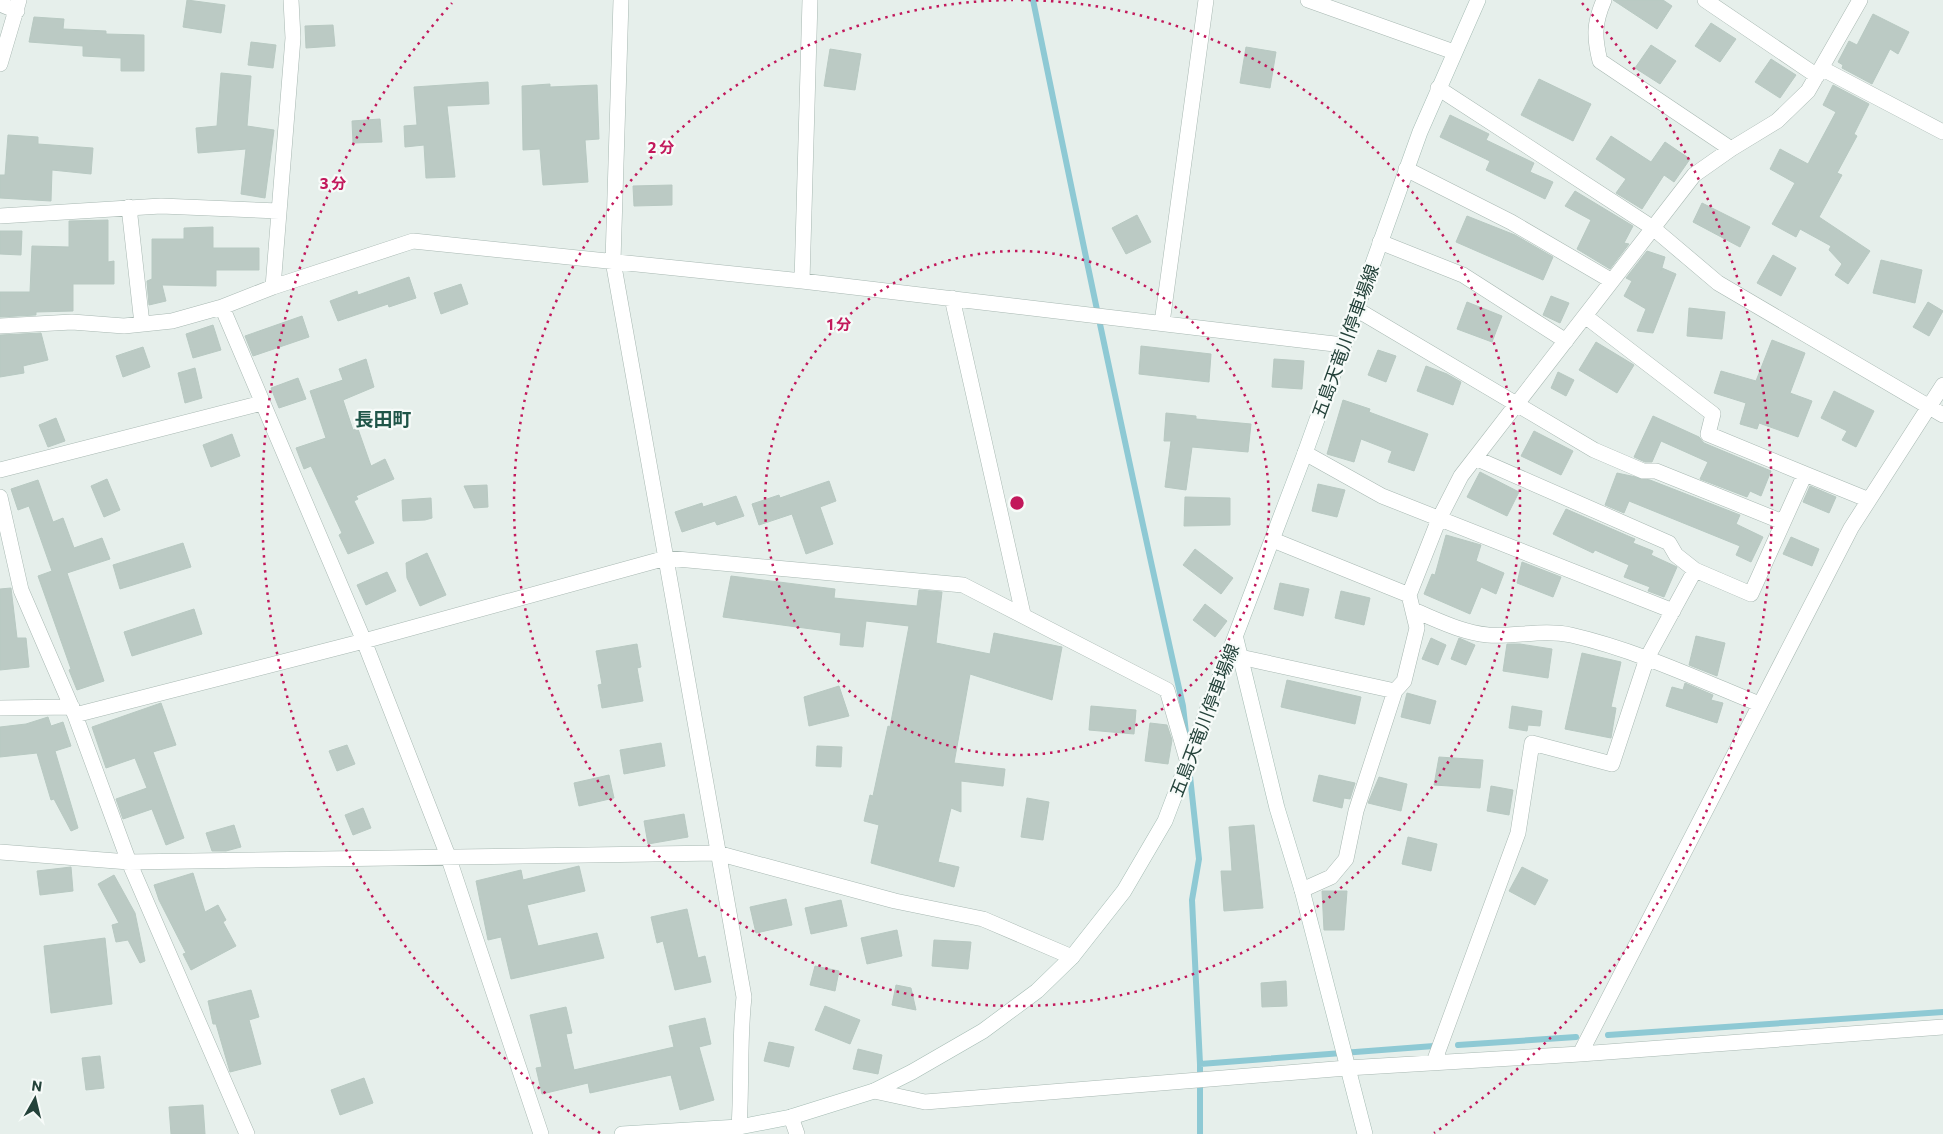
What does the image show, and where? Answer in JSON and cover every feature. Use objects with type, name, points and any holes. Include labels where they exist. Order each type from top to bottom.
[{"type":"street","points":[[273,287],[293,38],[291,0]]},
{"type":"street","points":[[621,0],[613,261],[744,997],[740,1039],[742,1090],[739,1127]]},
{"type":"street","points":[[802,281],[810,0]]},
{"type":"street","points":[[1162,323],[1206,0]]},
{"type":"street","points":[[1308,0],[1454,52]]},
{"type":"street","name":"五島天竜川停車場線","points":[[622,1134],[739,1127],[791,1117],[874,1090],[912,1072],[983,1031],[1037,991],[1072,957],[1128,883],[1165,821],[1194,748],[1305,453],[1406,169],[1438,88],[1478,0]]},
{"type":"street","points":[[1604,0],[1599,11],[1594,38],[1600,61],[1731,149]]},
{"type":"street","points":[[1705,0],[1819,72],[1943,132]]},
{"type":"street","points":[[1302,890],[1331,877],[1346,859],[1356,812],[1395,691],[1404,681],[1417,628],[1411,602],[1438,519],[1461,476],[1694,175],[1731,149],[1777,121],[1808,91],[1857,1]]},
{"type":"street","points":[[0,4],[18,5],[0,64]]},
{"type":"street","points":[[1438,88],[1653,228],[1718,283],[1943,415]]},
{"type":"street","points":[[1406,169],[1511,222],[1612,281]]},
{"type":"street","points":[[0,216],[161,206],[279,211]]},
{"type":"street","points":[[129,208],[142,324]]},
{"type":"street","points":[[0,326],[72,322],[124,326],[172,321],[222,307],[273,287],[413,241],[802,281],[1343,345]]},
{"type":"street","points":[[1380,242],[1463,275],[1566,341]]},
{"type":"street","points":[[952,298],[1023,614]]},
{"type":"street","points":[[222,307],[364,641],[448,856],[542,1134]]},
{"type":"street","points":[[1356,309],[1594,450],[1643,471],[1656,471],[1783,522]]},
{"type":"street","points":[[1585,316],[1713,414],[1708,434],[1869,500]]},
{"type":"street","points":[[1580,1054],[1851,528],[1943,385]]},
{"type":"street","points":[[0,470],[262,402]]},
{"type":"street","points":[[1305,453],[1382,496],[1673,611]]},
{"type":"street","points":[[1475,458],[1669,544],[1676,555],[1695,570],[1751,594],[1805,474]]},
{"type":"street","points":[[0,497],[21,590],[73,711],[129,862],[247,1134]]},
{"type":"street","points":[[1273,540],[1411,602],[1462,631],[1489,635],[1561,634],[1647,658],[1760,704]]},
{"type":"street","points":[[0,708],[73,711],[364,641],[666,558],[963,585],[1023,614],[1167,690],[1188,763]]},
{"type":"street","points":[[1434,1062],[1518,833],[1532,743],[1612,764],[1647,658],[1695,570]]},
{"type":"street","points":[[1236,639],[1277,808],[1302,890],[1365,1134]]},
{"type":"street","points":[[1240,657],[1395,691]]},
{"type":"street","points":[[0,852],[129,862],[717,853],[895,901],[983,919],[1072,957]]},
{"type":"street","points":[[874,1090],[925,1102],[1347,1067],[1580,1054],[1943,1027]]},
{"type":"street","points":[[791,1117],[797,1134]]},
{"type":"building","points":[[187,0],[225,5],[221,33],[183,27]]},
{"type":"building","points":[[1613,0],[1663,0],[1672,6],[1657,29]]},
{"type":"building","points":[[1873,14],[1909,32],[1898,54],[1890,49],[1872,84],[1842,68],[1843,65],[1838,62],[1849,41],[1857,45]]},
{"type":"building","points":[[34,17],[64,19],[63,29],[106,31],[106,34],[144,35],[144,71],[121,71],[121,58],[83,56],[83,46],[29,42]]},
{"type":"building","points":[[1711,23],[1736,39],[1720,62],[1695,46]]},
{"type":"building","points":[[333,25],[335,46],[306,48],[305,26]]},
{"type":"building","points":[[251,42],[276,45],[273,68],[248,65]]},
{"type":"building","points":[[1651,45],[1676,61],[1660,84],[1635,68]]},
{"type":"building","points":[[1246,47],[1276,52],[1270,88],[1240,83]]},
{"type":"building","points":[[830,49],[861,54],[855,90],[824,86]]},
{"type":"building","points":[[1771,59],[1796,75],[1780,98],[1755,82]]},
{"type":"building","points":[[221,73],[251,76],[247,126],[274,130],[265,198],[241,194],[246,149],[198,153],[196,128],[217,126]]},
{"type":"building","points":[[1539,79],[1591,104],[1573,141],[1521,115]]},
{"type":"building","points":[[488,82],[489,104],[447,106],[455,177],[426,178],[424,145],[405,147],[404,126],[417,125],[414,87]]},
{"type":"building","points":[[550,84],[550,87],[597,85],[599,139],[585,140],[588,182],[543,185],[540,149],[523,150],[522,86]]},
{"type":"building","points":[[1833,85],[1869,104],[1854,134],[1857,136],[1837,173],[1842,175],[1819,217],[1870,251],[1848,284],[1835,275],[1842,264],[1829,250],[1831,246],[1800,229],[1796,237],[1772,224],[1795,183],[1770,169],[1780,149],[1808,164],[1836,112],[1823,105]]},
{"type":"building","points":[[1450,115],[1489,134],[1486,140],[1534,163],[1530,172],[1553,182],[1545,199],[1486,170],[1490,161],[1440,137]]},
{"type":"building","points":[[380,119],[382,142],[353,143],[352,121]]},
{"type":"building","points":[[8,135],[38,137],[38,144],[93,148],[91,174],[52,170],[51,201],[0,198],[0,175],[5,175]]},
{"type":"building","points":[[1611,136],[1651,162],[1665,142],[1690,159],[1674,182],[1664,175],[1642,209],[1616,193],[1626,179],[1596,159]]},
{"type":"building","points":[[672,185],[672,205],[634,206],[633,186]]},
{"type":"building","points":[[1575,191],[1633,226],[1624,243],[1629,244],[1610,269],[1577,249],[1591,220],[1565,206]]},
{"type":"building","points":[[1702,203],[1750,227],[1740,247],[1693,222]]},
{"type":"building","points":[[1137,215],[1151,242],[1126,254],[1112,228]]},
{"type":"building","points":[[1467,216],[1515,235],[1553,257],[1543,280],[1456,242]]},
{"type":"building","points":[[108,220],[108,262],[114,261],[114,284],[73,284],[73,311],[36,312],[36,315],[0,317],[0,292],[30,292],[32,246],[69,247],[69,221]]},
{"type":"building","points":[[213,227],[213,248],[259,248],[259,270],[216,270],[216,286],[162,285],[166,301],[149,305],[147,281],[152,279],[152,239],[184,239],[184,228]]},
{"type":"building","points":[[0,231],[22,231],[21,255],[0,254]]},
{"type":"building","points":[[1647,251],[1665,257],[1661,271],[1662,268],[1676,274],[1653,333],[1637,331],[1646,309],[1624,296],[1632,281],[1626,278]]},
{"type":"building","points":[[1773,255],[1796,268],[1781,296],[1757,283]]},
{"type":"building","points":[[1881,260],[1922,270],[1915,303],[1873,293]]},
{"type":"building","points":[[409,277],[416,298],[389,307],[388,304],[338,321],[330,301],[357,291],[358,295]]},
{"type":"building","points":[[461,284],[468,304],[441,314],[434,293]]},
{"type":"building","points":[[1551,296],[1569,303],[1560,323],[1543,315]]},
{"type":"building","points":[[1467,302],[1502,316],[1492,342],[1457,329]]},
{"type":"building","points":[[1928,302],[1943,311],[1929,336],[1913,327]]},
{"type":"building","points":[[1689,308],[1725,312],[1722,339],[1687,336]]},
{"type":"building","points":[[302,316],[309,337],[253,356],[245,336]]},
{"type":"building","points":[[213,325],[221,350],[193,358],[186,334]]},
{"type":"building","points":[[41,333],[48,360],[23,366],[24,373],[0,377],[0,335]]},
{"type":"building","points":[[1772,340],[1805,353],[1790,393],[1812,401],[1798,437],[1759,423],[1757,429],[1740,424],[1746,403],[1714,393],[1721,371],[1756,381]]},
{"type":"building","points":[[1596,342],[1634,365],[1617,393],[1579,370]]},
{"type":"building","points":[[1141,346],[1211,354],[1209,382],[1139,374]]},
{"type":"building","points":[[143,347],[150,367],[123,377],[116,356]]},
{"type":"building","points":[[1378,350],[1396,356],[1386,382],[1368,375]]},
{"type":"building","points":[[366,359],[374,387],[343,400],[353,430],[358,429],[371,466],[385,459],[394,479],[356,496],[358,499],[354,501],[374,543],[348,554],[339,535],[342,533],[311,466],[304,469],[296,448],[326,438],[310,391],[343,380],[339,369]]},
{"type":"building","points":[[1274,359],[1304,361],[1302,389],[1272,387]]},
{"type":"building","points":[[1426,366],[1461,382],[1453,405],[1417,391]]},
{"type":"building","points":[[195,368],[202,398],[185,403],[178,373]]},
{"type":"building","points":[[1558,372],[1574,380],[1566,396],[1551,388]]},
{"type":"building","points":[[298,378],[306,399],[279,408],[271,388]]},
{"type":"building","points":[[1834,391],[1874,411],[1856,447],[1842,440],[1847,431],[1821,418]]},
{"type":"building","points":[[1343,400],[1370,409],[1369,412],[1428,434],[1414,471],[1388,462],[1392,451],[1361,439],[1354,462],[1327,454]]},
{"type":"building","points":[[1166,413],[1196,416],[1196,419],[1251,424],[1248,452],[1192,447],[1186,490],[1165,487],[1171,441],[1164,441]]},
{"type":"building","points":[[1653,416],[1699,437],[1704,443],[1771,471],[1761,496],[1750,491],[1747,497],[1700,479],[1708,462],[1661,441],[1652,462],[1645,462],[1634,457]]},
{"type":"building","points":[[56,418],[65,441],[48,447],[39,425]]},
{"type":"building","points":[[1534,431],[1573,451],[1561,475],[1521,456]]},
{"type":"building","points":[[232,434],[240,456],[211,467],[203,445]]},
{"type":"building","points":[[1480,472],[1519,492],[1507,516],[1467,497]]},
{"type":"building","points":[[1617,473],[1650,480],[1740,515],[1736,524],[1763,537],[1751,562],[1736,555],[1740,546],[1629,501],[1624,513],[1605,505]]},
{"type":"building","points":[[107,479],[120,510],[104,517],[91,486]]},
{"type":"building","points":[[38,480],[53,522],[63,518],[74,548],[102,538],[110,559],[67,573],[104,681],[77,690],[38,576],[52,571],[29,506],[18,510],[11,489]]},
{"type":"building","points":[[829,481],[836,501],[820,507],[833,544],[806,554],[792,514],[759,525],[752,504],[779,495],[780,498]]},
{"type":"building","points":[[1318,484],[1345,490],[1337,517],[1312,511]]},
{"type":"building","points":[[487,485],[488,507],[474,508],[464,486]]},
{"type":"building","points":[[1810,486],[1836,497],[1829,513],[1803,502]]},
{"type":"building","points":[[736,496],[744,516],[717,525],[715,521],[682,532],[675,512],[702,503],[703,507]]},
{"type":"building","points":[[1185,497],[1230,498],[1230,525],[1184,526]]},
{"type":"building","points":[[431,498],[432,518],[403,521],[402,500]]},
{"type":"building","points":[[1566,509],[1635,539],[1633,543],[1653,551],[1651,555],[1677,567],[1664,597],[1648,591],[1650,587],[1624,577],[1629,565],[1595,550],[1593,553],[1553,534]]},
{"type":"building","points":[[1446,535],[1481,545],[1476,561],[1504,573],[1496,594],[1481,587],[1470,614],[1424,594],[1432,574],[1435,575]]},
{"type":"building","points":[[1791,537],[1819,549],[1812,566],[1783,554]]},
{"type":"building","points":[[183,543],[191,567],[120,589],[113,565]]},
{"type":"building","points":[[1195,549],[1233,578],[1221,594],[1183,565]]},
{"type":"building","points":[[427,553],[446,595],[420,606],[407,578],[406,563]]},
{"type":"building","points":[[1522,562],[1561,577],[1553,597],[1517,583]]},
{"type":"building","points":[[387,572],[396,591],[366,605],[357,585]]},
{"type":"building","points":[[731,576],[835,589],[834,598],[917,606],[919,590],[942,592],[936,643],[990,654],[994,633],[1062,647],[1052,700],[970,674],[954,763],[1005,769],[1003,786],[961,781],[961,812],[951,808],[938,862],[959,867],[954,887],[871,863],[879,825],[864,821],[870,795],[873,796],[888,726],[890,727],[909,626],[866,621],[863,647],[840,645],[841,633],[723,617]]},
{"type":"building","points":[[1280,583],[1309,589],[1303,616],[1274,609]]},
{"type":"building","points":[[11,588],[17,638],[26,638],[29,667],[0,670],[0,589]]},
{"type":"building","points":[[1341,591],[1370,598],[1364,625],[1335,618]]},
{"type":"building","points":[[1205,604],[1227,621],[1215,637],[1193,620]]},
{"type":"building","points":[[194,609],[202,634],[132,656],[124,632]]},
{"type":"building","points":[[1696,636],[1725,643],[1717,676],[1689,665]]},
{"type":"building","points":[[1431,638],[1446,645],[1438,665],[1422,659]]},
{"type":"building","points":[[1459,638],[1475,645],[1466,665],[1451,659]]},
{"type":"building","points":[[637,644],[641,667],[637,668],[643,701],[602,708],[598,685],[602,684],[596,651]]},
{"type":"building","points":[[1507,644],[1552,649],[1548,678],[1503,671]]},
{"type":"building","points":[[1582,653],[1621,662],[1611,707],[1616,708],[1611,738],[1565,729]]},
{"type":"building","points":[[1287,680],[1361,697],[1355,724],[1281,707]]},
{"type":"building","points":[[1685,683],[1713,695],[1711,700],[1723,703],[1717,723],[1666,706],[1672,687],[1683,690]]},
{"type":"building","points":[[839,686],[849,716],[809,726],[804,697]]},
{"type":"building","points":[[1407,693],[1436,701],[1430,724],[1401,717]]},
{"type":"building","points":[[161,703],[176,745],[153,752],[184,838],[166,845],[152,809],[123,819],[116,799],[147,788],[135,758],[106,768],[92,727]]},
{"type":"building","points":[[1091,706],[1136,710],[1134,734],[1089,730]]},
{"type":"building","points":[[1512,706],[1542,711],[1540,726],[1528,725],[1527,731],[1509,728]]},
{"type":"building","points":[[48,717],[51,726],[63,722],[71,746],[55,751],[78,828],[71,831],[54,799],[51,800],[37,753],[0,757],[0,727],[26,724]]},
{"type":"building","points":[[1150,723],[1167,725],[1172,740],[1168,764],[1145,761]]},
{"type":"building","points":[[661,743],[665,766],[624,774],[620,750]]},
{"type":"building","points":[[347,745],[355,764],[337,771],[329,751]]},
{"type":"building","points":[[817,746],[842,747],[841,767],[816,766]]},
{"type":"building","points":[[1439,757],[1483,760],[1480,788],[1434,785]]},
{"type":"building","points":[[609,775],[614,798],[579,806],[574,783]]},
{"type":"building","points":[[1319,775],[1355,783],[1350,799],[1344,798],[1342,808],[1313,801]]},
{"type":"building","points":[[1379,777],[1407,784],[1401,811],[1368,803]]},
{"type":"building","points":[[1491,786],[1513,790],[1509,815],[1487,811]]},
{"type":"building","points":[[1027,798],[1049,802],[1043,840],[1021,837]]},
{"type":"building","points":[[363,808],[371,828],[353,835],[345,815]]},
{"type":"building","points":[[684,814],[688,837],[648,844],[644,821]]},
{"type":"building","points":[[234,825],[241,847],[226,851],[212,851],[206,833]]},
{"type":"building","points":[[1254,825],[1263,908],[1224,911],[1221,871],[1232,871],[1229,827]]},
{"type":"building","points":[[1408,837],[1437,844],[1431,871],[1402,864]]},
{"type":"building","points":[[579,866],[585,891],[527,905],[538,946],[597,933],[604,958],[511,979],[501,937],[488,940],[476,881],[521,870],[523,880]]},
{"type":"building","points":[[71,867],[73,891],[40,895],[37,871]]},
{"type":"building","points":[[1522,867],[1548,880],[1535,905],[1509,891]]},
{"type":"building","points":[[193,873],[205,912],[218,905],[226,920],[223,922],[236,946],[191,970],[183,954],[186,953],[159,900],[154,885]]},
{"type":"building","points":[[114,875],[135,913],[145,961],[140,963],[128,940],[116,942],[112,925],[119,923],[98,884]]},
{"type":"building","points":[[1322,891],[1347,891],[1344,930],[1324,930]]},
{"type":"building","points":[[786,899],[792,925],[756,933],[750,907]]},
{"type":"building","points":[[841,900],[847,926],[811,934],[805,908]]},
{"type":"building","points":[[687,909],[698,958],[705,956],[711,982],[675,990],[663,941],[657,943],[651,917]]},
{"type":"building","points":[[897,930],[902,956],[867,964],[861,938]]},
{"type":"building","points":[[105,938],[112,1004],[51,1013],[44,946]]},
{"type":"building","points":[[934,940],[971,942],[968,969],[932,966]]},
{"type":"building","points":[[815,966],[839,971],[835,991],[810,985]]},
{"type":"building","points":[[1286,981],[1287,1006],[1262,1007],[1261,983]]},
{"type":"building","points":[[896,985],[911,988],[916,1010],[892,1005]]},
{"type":"building","points":[[251,990],[259,1017],[249,1020],[261,1064],[230,1072],[216,1024],[213,1024],[208,1001]]},
{"type":"building","points":[[825,1006],[860,1020],[850,1044],[815,1030]]},
{"type":"building","points":[[566,1007],[572,1033],[566,1034],[574,1070],[674,1047],[669,1026],[705,1018],[711,1044],[699,1047],[714,1100],[680,1110],[671,1075],[590,1093],[588,1083],[542,1094],[536,1068],[542,1067],[530,1015]]},
{"type":"building","points":[[769,1042],[794,1047],[789,1067],[764,1061]]},
{"type":"building","points":[[858,1049],[882,1055],[878,1074],[853,1069]]},
{"type":"building","points":[[100,1056],[104,1088],[86,1090],[82,1058]]},
{"type":"building","points":[[364,1078],[373,1103],[340,1115],[331,1090]]},
{"type":"building","points":[[203,1105],[205,1134],[171,1134],[169,1107]]},
{"type":"waterway","points":[[1033,0],[1106,353],[1183,706],[1186,733]]},
{"type":"waterway","points":[[1189,767],[1199,859],[1192,900],[1200,1064],[1200,1134]]},
{"type":"waterway","points":[[1608,1035],[1943,1012]]},
{"type":"waterway","points":[[1458,1045],[1576,1037]]},
{"type":"waterway","points":[[1200,1064],[1434,1046]]},
{"type":"district","name":"長田町","points":[[383,418]]}]
